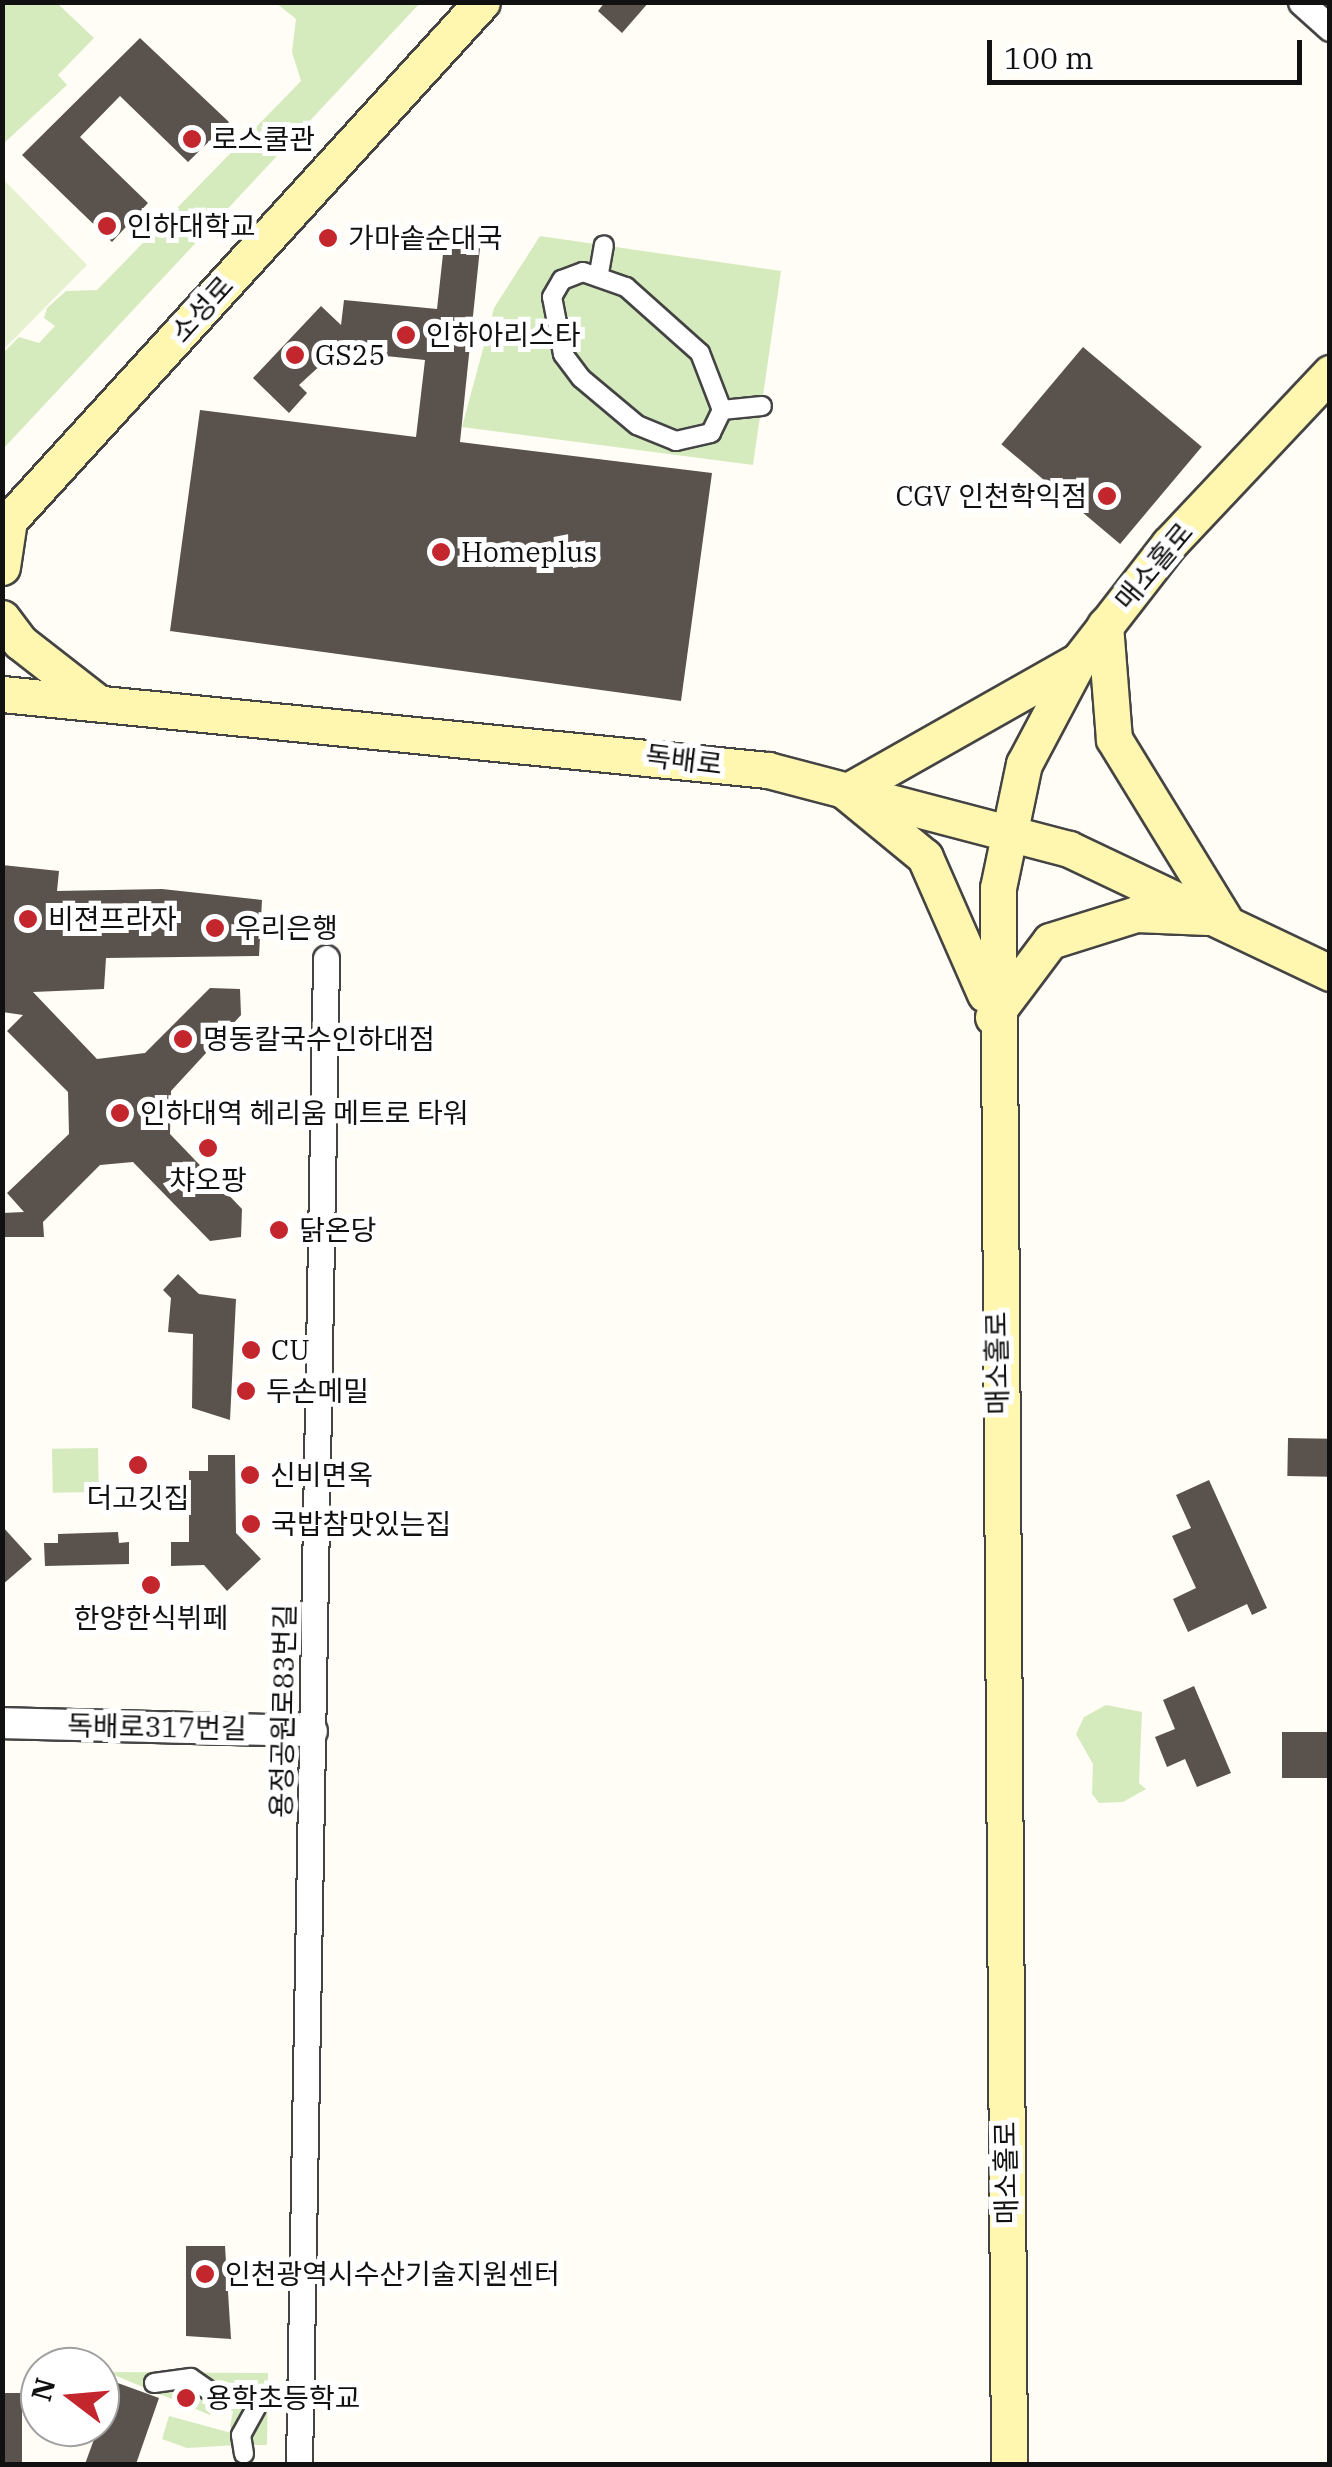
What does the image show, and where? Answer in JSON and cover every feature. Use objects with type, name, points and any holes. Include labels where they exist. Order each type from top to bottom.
[{"type":"main road","name":"소성로","points":[[5,524],[482,2]]},
{"type":"main road","name":"매소홀로","points":[[1009,2464],[995,921],[1024,764],[1079,660],[1170,544],[1330,373]]},
{"type":"main road","points":[[2,566],[5,524]]},
{"type":"main road","points":[[2,618],[20,642],[98,702]]},
{"type":"main road","points":[[1105,626],[1114,739],[1223,918]]},
{"type":"main road","points":[[993,1018],[924,857],[846,792],[1079,660]]},
{"type":"main road","name":"독배로","points":[[2,694],[636,753],[768,770],[1009,830],[1128,872],[1330,972]]},
{"type":"main road","points":[[993,1018],[1050,940],[1092,921],[1136,914],[1223,918]]},
{"type":"street","points":[[1301,2],[1330,28]]},
{"type":"street","points":[[599,273],[604,245]]},
{"type":"street","points":[[599,273],[682,331],[700,352],[722,410],[711,433],[676,442],[612,408],[564,354],[552,297],[562,280],[599,273]]},
{"type":"street","points":[[722,410],[762,406]]},
{"type":"street","name":"용정공원로83번길","points":[[299,2464],[326,958]]},
{"type":"street","name":"독배로317번길","points":[[2,1723],[312,1731]]},
{"type":"street","points":[[154,2383],[191,2378],[214,2394],[248,2396],[256,2408],[241,2436],[244,2454]]},
{"type":"green space","points":[[3,2],[57,3],[94,38],[58,75],[67,85],[3,144]]},
{"type":"green space","points":[[276,3],[420,3],[3,449],[3,353],[19,337],[39,343],[55,326],[44,318],[47,308],[66,291],[97,290],[301,81],[292,52],[296,19]]},
{"type":"green space","points":[[3,179],[87,265],[3,350]]},
{"type":"green space","points":[[540,236],[781,271],[753,465],[462,427],[494,308]]},
{"type":"green space","points":[[98,1448],[99,1492],[53,1493],[52,1449]]},
{"type":"green space","points":[[1106,1705],[1142,1712],[1139,1783],[1146,1789],[1123,1802],[1099,1803],[1092,1794],[1093,1764],[1076,1734],[1084,1717]]},
{"type":"green space","points":[[120,2372],[268,2373],[267,2445],[245,2445],[259,2411],[246,2392],[185,2375],[152,2382],[187,2381],[214,2397],[243,2396],[254,2412],[241,2432],[230,2427],[233,2411],[215,2404],[210,2415],[120,2377]]},
{"type":"green space","points":[[169,2416],[239,2435],[239,2445],[187,2448],[162,2439]]},
{"type":"building","points":[[605,2],[649,2],[622,33],[598,11]]},
{"type":"building","name":"로스쿨관","points":[[140,38],[229,122],[188,162],[120,96],[80,137],[148,203],[112,242],[22,155]]},
{"type":"building","name":"Homeplus","points":[[444,245],[480,248],[460,442],[712,473],[681,701],[170,631],[200,410],[416,437],[425,360],[336,351],[299,385],[307,393],[289,413],[253,378],[321,306],[341,325],[344,300],[437,309]]},
{"type":"building","name":"CGV 인천학익점","points":[[1083,347],[1202,447],[1120,544],[1001,444]]},
{"type":"building","points":[[2,865],[59,871],[57,891],[162,889],[262,900],[259,956],[106,958],[104,989],[33,992],[97,1059],[145,1053],[210,988],[240,989],[241,1015],[171,1091],[170,1134],[242,1209],[241,1237],[210,1241],[133,1162],[100,1165],[43,1222],[44,1237],[2,1237],[2,1213],[24,1212],[7,1193],[69,1134],[68,1092],[7,1031],[23,1015],[2,1012]]},
{"type":"building","points":[[178,1274],[199,1294],[236,1299],[230,1420],[192,1408],[193,1334],[168,1332],[171,1298],[163,1290]]},
{"type":"building","points":[[1288,1438],[1330,1439],[1329,1477],[1287,1476]]},
{"type":"building","points":[[208,1455],[235,1455],[236,1533],[261,1559],[227,1591],[204,1565],[171,1566],[171,1542],[189,1542],[189,1471],[208,1471]]},
{"type":"building","points":[[1209,1480],[1267,1608],[1252,1615],[1247,1604],[1188,1632],[1173,1599],[1196,1588],[1172,1536],[1191,1528],[1176,1495]]},
{"type":"building","points":[[2,1526],[32,1559],[2,1585]]},
{"type":"building","points":[[118,1532],[119,1543],[129,1542],[129,1564],[45,1566],[44,1543],[58,1543],[58,1534]]},
{"type":"building","points":[[1194,1686],[1231,1773],[1197,1787],[1185,1759],[1167,1767],[1155,1737],[1175,1729],[1163,1700]]},
{"type":"building","points":[[1282,1732],[1330,1732],[1330,1778],[1282,1778]]},
{"type":"building","name":"인천광역시수산기술지원센터","points":[[186,2246],[225,2246],[231,2339],[186,2336]]},
{"type":"building","points":[[120,2384],[159,2398],[136,2464],[85,2464],[91,2447],[120,2447]]},
{"type":"building","points":[[2,2393],[20,2393],[22,2464],[2,2464]]},
{"type":"place","name":"로스쿨관","points":[[192,139]]},
{"type":"place","name":"인하대학교","points":[[107,226]]},
{"type":"place","name":"가마솥순대국","points":[[328,238]]},
{"type":"place","name":"인하아리스타","points":[[406,335]]},
{"type":"place","name":"GS25","points":[[295,355]]},
{"type":"place","name":"CGV 인천학익점","points":[[1107,496]]},
{"type":"place","name":"Homeplus","points":[[441,552]]},
{"type":"place","name":"비젼프라자","points":[[28,919]]},
{"type":"place","name":"우리은행","points":[[215,928]]},
{"type":"place","name":"명동칼국수인하대점","points":[[183,1039]]},
{"type":"place","name":"인하대역 헤리움 메트로 타워","points":[[120,1113]]},
{"type":"place","name":"챠오팡","points":[[208,1148]]},
{"type":"place","name":"닭온당","points":[[279,1230]]},
{"type":"place","name":"CU","points":[[251,1350]]},
{"type":"place","name":"두손메밀","points":[[246,1391]]},
{"type":"place","name":"더고깃집","points":[[138,1465]]},
{"type":"place","name":"신비면옥","points":[[250,1475]]},
{"type":"place","name":"국밥참맛있는집","points":[[251,1524]]},
{"type":"place","name":"한양한식뷔페","points":[[151,1585]]},
{"type":"place","name":"인천광역시수산기술지원센터","points":[[205,2274]]},
{"type":"place","name":"용학초등학교","points":[[186,2398]]}]
